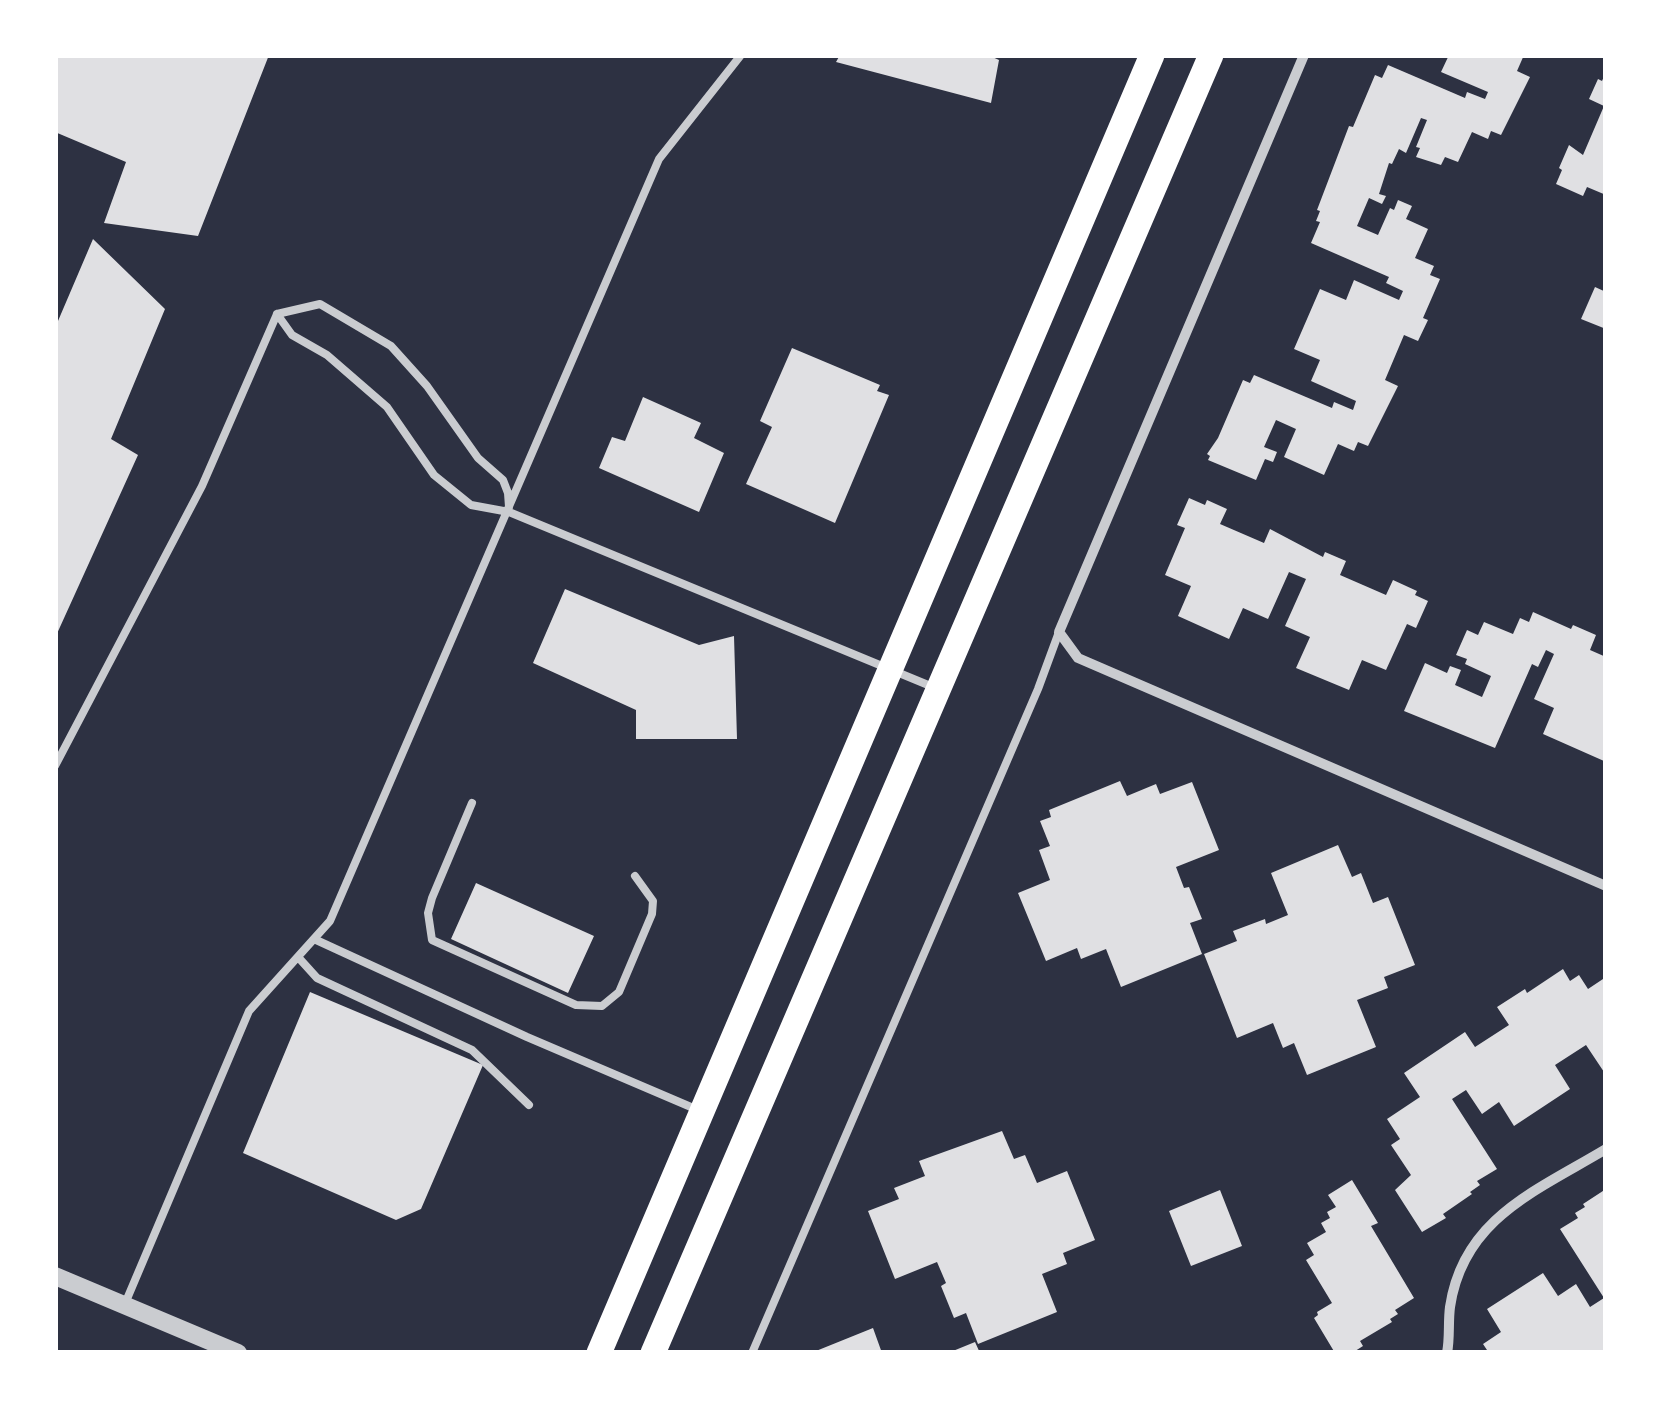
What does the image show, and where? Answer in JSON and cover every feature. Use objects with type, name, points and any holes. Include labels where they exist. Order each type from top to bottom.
[{"type":"main road","points":[[599,1353],[1152,55]]},
{"type":"main road","points":[[653,1353],[1211,55]]},
{"type":"street","points":[[1304,55],[1059,632],[1078,658],[1606,886]]},
{"type":"street","points":[[1447,1353],[1450,1305],[1464,1257],[1498,1214],[1606,1149]]},
{"type":"street","points":[[55,1276],[238,1353]]},
{"type":"lane","points":[[124,1306],[249,1011],[330,921],[659,158],[741,55]]},
{"type":"lane","points":[[277,314],[320,304],[391,346],[427,386],[478,458],[503,480],[509,512]]},
{"type":"lane","points":[[277,314],[292,335],[327,355],[388,406],[434,475],[471,506],[509,512],[938,689]]},
{"type":"lane","points":[[55,766],[202,486],[277,314]]},
{"type":"lane","points":[[752,1353],[1038,689],[1059,632]]},
{"type":"lane","points":[[472,804],[432,898],[428,914],[432,940],[576,1005],[602,1006],[619,992],[652,914],[653,900],[636,876]]},
{"type":"lane","points":[[314,939],[702,1112]]},
{"type":"lane","points":[[298,957],[318,978],[472,1050],[529,1105]]},
{"type":"building","points":[[55,55],[269,55],[198,236],[104,223],[126,162],[55,132]]},
{"type":"building","points":[[840,55],[988,55],[999,60],[991,103],[836,62]]},
{"type":"building","points":[[1449,55],[1524,55],[1517,71],[1530,77],[1501,135],[1491,131],[1488,139],[1472,132],[1458,162],[1445,157],[1441,165],[1416,157],[1427,120],[1421,118],[1406,153],[1399,149],[1392,164],[1389,163],[1379,194],[1386,196],[1382,204],[1369,198],[1357,226],[1378,235],[1398,200],[1412,206],[1406,219],[1428,229],[1415,258],[1434,266],[1430,275],[1440,279],[1418,341],[1404,335],[1385,380],[1398,386],[1368,446],[1358,442],[1354,451],[1338,444],[1324,475],[1284,457],[1296,429],[1276,420],[1264,447],[1277,452],[1273,462],[1265,459],[1256,480],[1208,460],[1207,454],[1243,380],[1250,383],[1254,375],[1332,408],[1334,402],[1353,410],[1356,401],[1311,381],[1320,360],[1294,349],[1320,289],[1346,300],[1354,280],[1399,300],[1403,291],[1386,283],[1389,277],[1311,243],[1320,222],[1316,221],[1320,211],[1317,210],[1349,126],[1353,127],[1375,75],[1382,78],[1388,65],[1465,98],[1467,92],[1485,99],[1488,92],[1441,72]]},
{"type":"building","points":[[1606,72],[1606,195],[1587,187],[1583,196],[1556,184],[1569,145],[1583,155],[1604,106],[1589,99],[1598,79],[1602,81]]},
{"type":"building","points":[[93,239],[165,309],[111,439],[138,455],[55,638],[55,328]]},
{"type":"building","points":[[1595,287],[1606,292],[1606,329],[1581,319]]},
{"type":"building","points":[[792,348],[880,385],[877,391],[889,395],[835,523],[746,484],[772,427],[760,421]]},
{"type":"building","points":[[643,397],[701,423],[694,438],[724,453],[699,512],[599,468],[612,437],[625,441]]},
{"type":"building","points":[[1189,498],[1205,505],[1207,500],[1227,509],[1220,524],[1264,543],[1270,529],[1323,557],[1325,552],[1346,561],[1340,575],[1386,595],[1393,580],[1417,591],[1415,595],[1428,601],[1416,628],[1407,624],[1386,670],[1362,660],[1349,690],[1296,668],[1310,637],[1285,626],[1306,579],[1289,572],[1268,619],[1243,608],[1229,639],[1178,616],[1191,586],[1165,575],[1185,528],[1177,525]]},
{"type":"building","points":[[565,589],[699,645],[734,636],[737,739],[636,739],[636,710],[533,663]]},
{"type":"building","points":[[1533,612],[1596,635],[1590,650],[1606,657],[1604,761],[1543,734],[1554,708],[1534,699],[1554,654],[1546,650],[1538,667],[1532,664],[1495,748],[1404,711],[1425,663],[1447,673],[1450,666],[1461,670],[1455,685],[1482,697],[1491,676],[1465,664],[1467,659],[1456,655],[1467,630],[1478,635],[1484,622],[1513,634],[1520,618],[1529,622]]},
{"type":"building","points":[[1120,781],[1127,796],[1156,784],[1160,794],[1192,782],[1219,850],[1176,867],[1202,919],[1190,923],[1202,954],[1121,987],[1106,949],[1081,959],[1077,948],[1046,961],[1018,893],[1050,880],[1039,850],[1050,846],[1040,821],[1051,817],[1049,810]]},
{"type":"building","points":[[1338,845],[1352,877],[1361,873],[1373,903],[1388,897],[1415,965],[1384,977],[1388,988],[1357,1000],[1376,1047],[1307,1075],[1294,1043],[1283,1048],[1273,1023],[1237,1038],[1204,954],[1237,941],[1233,931],[1288,915],[1271,873]]},
{"type":"building","points":[[476,883],[594,936],[568,993],[451,939]]},
{"type":"building","points":[[1563,969],[1570,981],[1579,975],[1588,989],[1606,977],[1606,1075],[1586,1045],[1555,1065],[1570,1089],[1514,1126],[1499,1102],[1482,1114],[1466,1090],[1452,1099],[1497,1169],[1477,1181],[1480,1185],[1472,1194],[1443,1214],[1446,1218],[1422,1232],[1395,1190],[1411,1175],[1391,1145],[1400,1139],[1387,1119],[1420,1097],[1404,1073],[1465,1032],[1475,1047],[1509,1025],[1497,1007]]},
{"type":"building","points":[[310,992],[483,1065],[421,1209],[396,1220],[243,1153]]},
{"type":"building","points":[[1002,1131],[1014,1159],[1025,1155],[1037,1183],[1067,1171],[1095,1240],[1063,1253],[1067,1264],[1042,1274],[1057,1312],[978,1344],[966,1313],[954,1318],[941,1286],[946,1283],[937,1262],[895,1279],[868,1211],[899,1199],[894,1188],[925,1176],[919,1161]]},
{"type":"building","points":[[1352,1180],[1378,1223],[1371,1226],[1414,1298],[1395,1310],[1398,1314],[1390,1319],[1392,1322],[1360,1341],[1363,1346],[1352,1353],[1335,1353],[1314,1318],[1332,1303],[1306,1260],[1314,1255],[1307,1243],[1326,1232],[1321,1223],[1330,1218],[1327,1212],[1336,1207],[1328,1195]]},
{"type":"building","points":[[1606,1189],[1606,1353],[1489,1353],[1483,1344],[1501,1332],[1487,1309],[1543,1273],[1558,1296],[1576,1284],[1590,1307],[1604,1298],[1560,1229],[1578,1218],[1575,1213],[1585,1207],[1583,1204]]},
{"type":"building","points":[[1220,1190],[1242,1246],[1191,1266],[1169,1211]]},
{"type":"building","points":[[873,1328],[882,1353],[811,1353]]},
{"type":"building","points":[[975,1342],[980,1353],[948,1353]]}]
